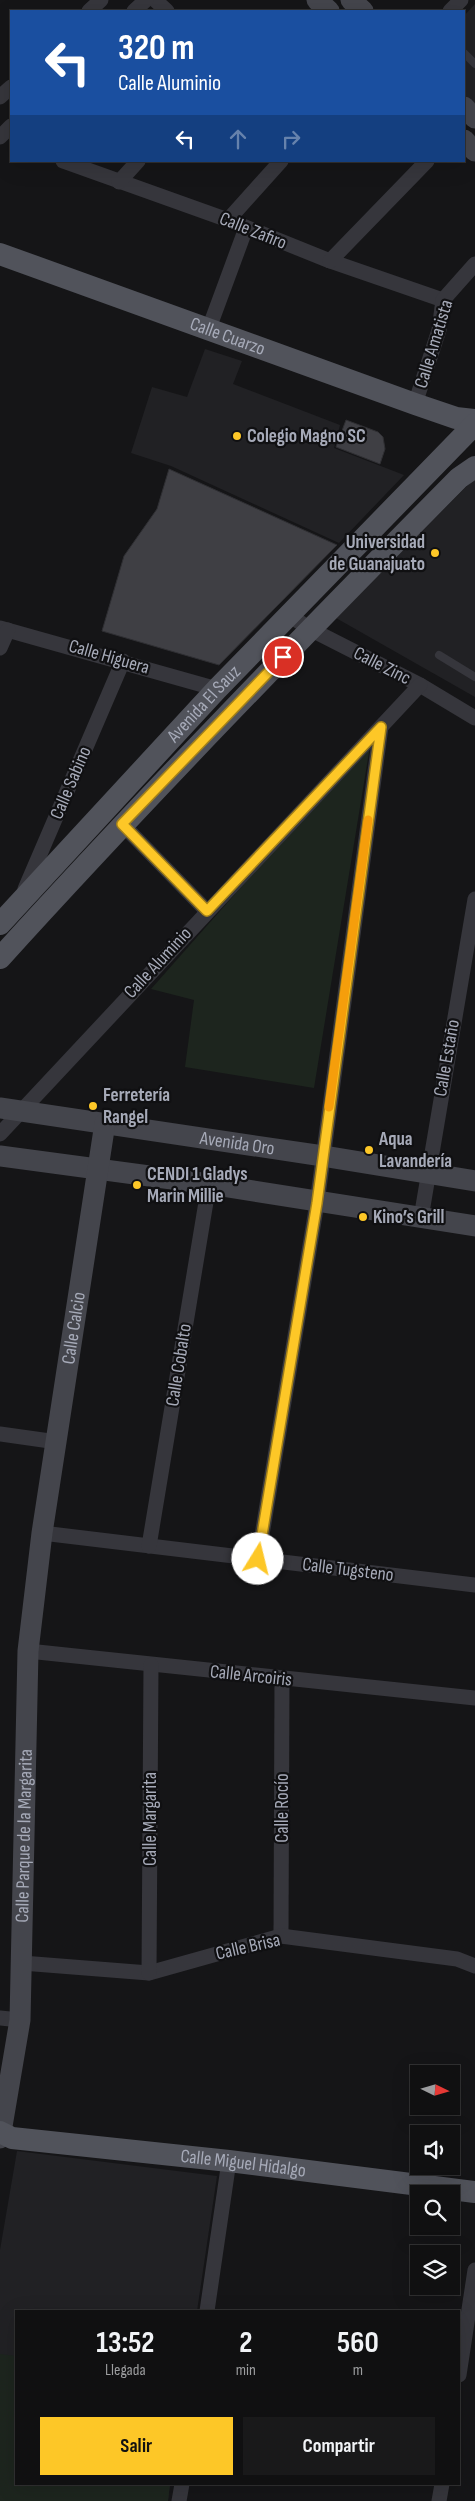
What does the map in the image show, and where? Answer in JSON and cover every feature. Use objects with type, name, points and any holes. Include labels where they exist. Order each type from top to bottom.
[{"type":"main road","points":[[317,0],[328,10]]},
{"type":"main road","points":[[351,0],[362,10]]},
{"type":"main road","points":[[465,108],[475,118]]},
{"type":"main road","points":[[465,141],[475,151]]},
{"type":"main road","name":"Calle Cuarzo","points":[[0,254],[208,331],[415,404],[470,426]]},
{"type":"main road","name":"Avenida El Sauz","points":[[0,924],[217,689],[470,426]]},
{"type":"main road","name":"Avenida El Sauz","points":[[0,958],[122,824],[310,629],[459,478],[475,467]]},
{"type":"main road","name":"Avenida Oro","points":[[0,1108],[323,1156],[475,1181]]},
{"type":"main road","name":"Calle Calcio","points":[[42,1533],[104,1123]]},
{"type":"main road","points":[[0,1156],[209,1184],[317,1203],[475,1226]]},
{"type":"main road","name":"Calle Parque de la Margarita","points":[[3,2137],[10,2019],[22,1963],[28,1651],[42,1533]]},
{"type":"main road","name":"Calle Miguel Hidalgo","points":[[3,2137],[229,2161],[475,2192]]},
{"type":"street","points":[[90,10],[100,0]]},
{"type":"street","points":[[135,10],[146,0]]},
{"type":"street","points":[[155,0],[165,10]]},
{"type":"street","points":[[451,10],[461,0]]},
{"type":"street","points":[[0,97],[10,87]]},
{"type":"street","points":[[0,137],[10,127]]},
{"type":"street","name":"Calle Zafiro","points":[[66,162],[228,220],[330,261],[443,300]]},
{"type":"street","points":[[119,182],[137,162]]},
{"type":"street","points":[[228,220],[280,162]]},
{"type":"street","points":[[330,261],[426,162]]},
{"type":"street","points":[[208,331],[246,228]]},
{"type":"street","name":"Calle Amatista","points":[[415,404],[439,330],[443,300],[475,264]]},
{"type":"street","name":"Calle Zinc","points":[[289,615],[310,629],[420,685],[475,718]]},
{"type":"street","points":[[0,648],[4,629]]},
{"type":"street","name":"Calle Higuera","points":[[4,629],[217,689]]},
{"type":"street","name":"Calle Sabino","points":[[19,904],[123,661]]},
{"type":"street","name":"Calle Aluminio","points":[[0,1134],[420,685]]},
{"type":"street","points":[[258,1559],[317,1203],[381,727]]},
{"type":"street","points":[[122,824],[207,911]]},
{"type":"street","name":"Calle Estaño","points":[[420,1218],[475,899]]},
{"type":"street","name":"Calle Cobalto","points":[[149,1546],[209,1184]]},
{"type":"street","points":[[0,1434],[57,1442]]},
{"type":"street","name":"Calle Tugsteno","points":[[42,1533],[475,1585]]},
{"type":"street","name":"Calle Arcoiris","points":[[28,1651],[282,1680],[475,1698]]},
{"type":"street","name":"Calle Margarita","points":[[148,1973],[151,1665]]},
{"type":"street","name":"Calle Rocío","points":[[281,1936],[282,1680]]},
{"type":"street","name":"Calle Brisa","points":[[22,1963],[148,1973],[281,1936],[458,1959],[475,1966]]},
{"type":"street","points":[[207,2310],[229,2161]]},
{"type":"street","points":[[460,2368],[475,2270]]},
{"type":"street","points":[[179,2501],[182,2485]]},
{"type":"street","points":[[439,2501],[442,2485]]},
{"type":"lane","points":[[465,54],[475,64]]},
{"type":"lane","points":[[438,655],[475,677]]},
{"type":"shaded area","points":[[475,4],[475,106],[465,96],[465,15]]},
{"type":"shaded area","name":"Colegio Magno SC","points":[[205,349],[242,361],[233,384],[340,425],[334,448],[404,475],[339,543],[171,466],[131,453],[152,387],[187,397]]},
{"type":"shaded area","name":"Universidad de Guanajuato","points":[[475,478],[475,697],[336,618]]},
{"type":"shaded area","points":[[371,740],[314,1088],[185,1067],[194,1000],[151,989]]},
{"type":"shaded area","points":[[17,2151],[217,2176],[197,2310],[15,2310],[15,2485],[170,2485],[168,2501],[0,2501],[0,2250]]},
{"type":"shaded area","points":[[0,2354],[15,2356],[15,2485],[170,2485],[168,2501],[0,2501]]},
{"type":"building","points":[[346,420],[378,432],[383,437],[385,449],[380,464],[336,447]]},
{"type":"building","points":[[169,469],[337,545],[219,665],[102,631],[124,556],[157,509]]},
{"type":"slow traffic","points":[[329,1107],[368,820]]},
{"type":"place","name":"Colegio Magno SC","points":[[237,436]]},
{"type":"place","name":"Universidad de Guanajuato","points":[[435,553]]},
{"type":"place","name":"Ferretería Rangel","points":[[93,1106]]},
{"type":"place","name":"Aqua Lavandería","points":[[369,1150]]},
{"type":"place","name":"CENDI 1 Gladys Marin Millie","points":[[137,1185]]},
{"type":"place","name":"Kino’s Grill","points":[[363,1217]]},
{"type":"route","points":[[258,1559],[317,1203],[381,727],[207,911],[122,824],[283,657]]}]
